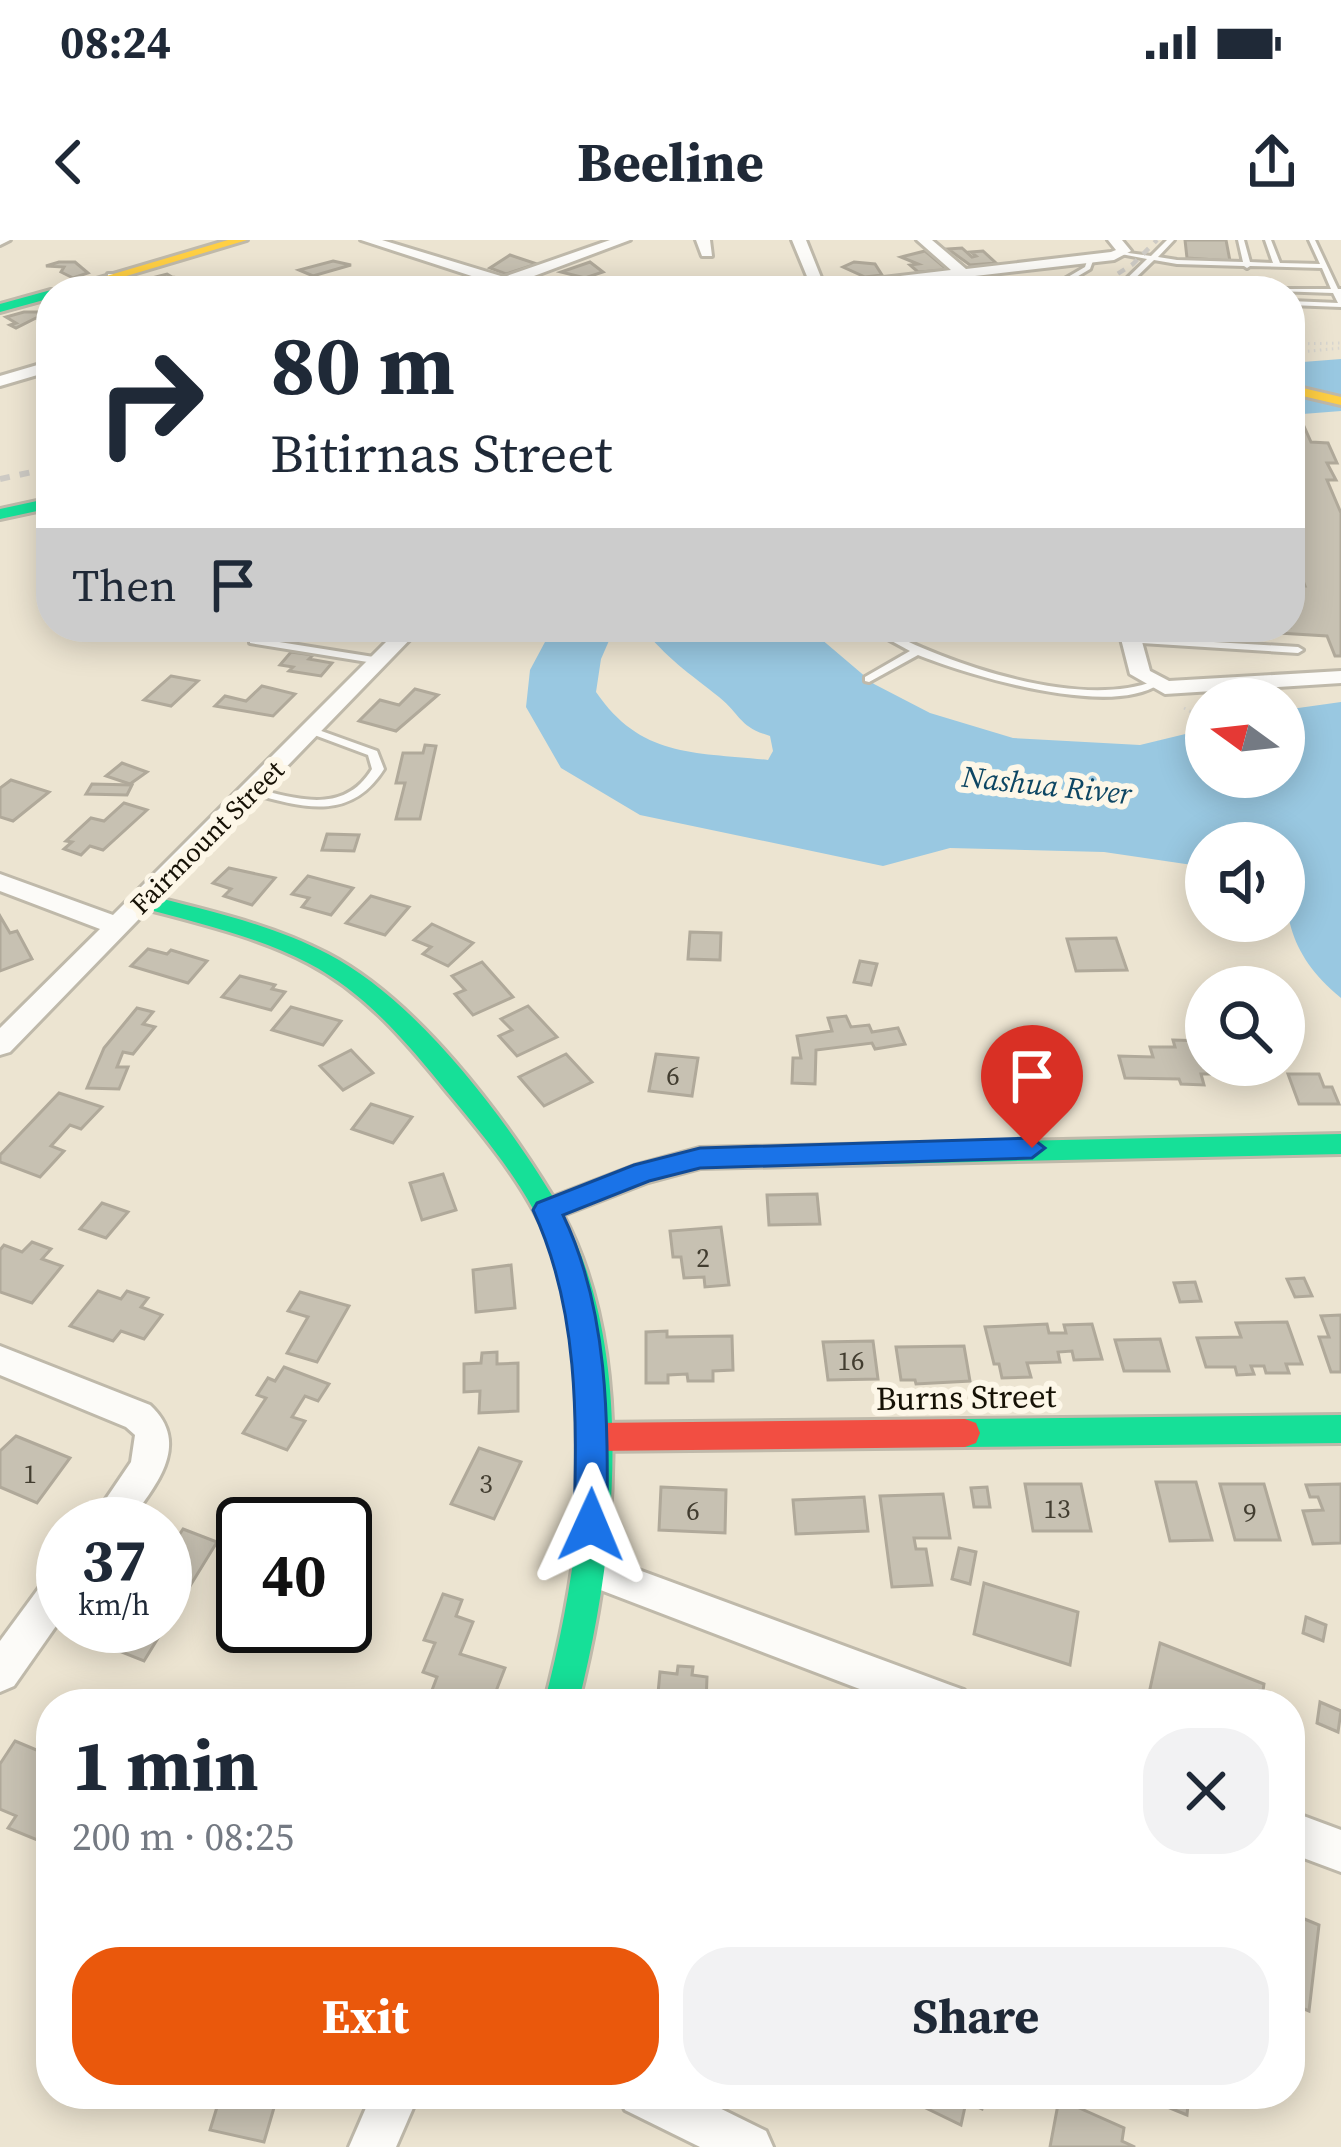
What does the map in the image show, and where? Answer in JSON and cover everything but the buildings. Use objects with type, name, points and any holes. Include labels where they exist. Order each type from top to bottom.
[{"type":"street","points":[[116,276],[241,240]]},
{"type":"street","points":[[368,240],[485,276]]},
{"type":"street","points":[[520,276],[618,240]]},
{"type":"street","points":[[799,240],[814,276]]},
{"type":"street","points":[[924,240],[966,276]]},
{"type":"street","points":[[1036,240],[1053,262]]},
{"type":"street","points":[[944,276],[1091,258],[1119,246]]},
{"type":"street","points":[[0,308],[36,298]]},
{"type":"street","points":[[0,381],[36,370]]},
{"type":"street","points":[[1305,393],[1341,401]]},
{"type":"street","points":[[0,514],[36,506]]},
{"type":"street","name":"Fairmount Street","points":[[0,1045],[398,642]]},
{"type":"street","points":[[1131,642],[1136,667],[1162,691],[1341,677]]},
{"type":"street","points":[[0,882],[117,926]]},
{"type":"street","points":[[142,901],[294,950],[339,970],[376,998],[426,1048],[547,1210],[569,1257],[582,1317],[592,1437],[590,1569],[581,1638],[566,1689]]},
{"type":"street","points":[[547,1210],[644,1172],[700,1158],[1341,1144]]},
{"type":"street","points":[[0,1360],[138,1416],[153,1430],[148,1467],[126,1497]]},
{"type":"street","name":"Burns Street","points":[[592,1437],[1341,1429]]},
{"type":"street","points":[[590,1569],[910,1689]]},
{"type":"street","points":[[0,1673],[36,1623]]},
{"type":"street","points":[[1305,1838],[1341,1851]]},
{"type":"street","points":[[372,2147],[389,2109]]},
{"type":"street","points":[[672,2109],[750,2147]]},
{"type":"lane","points":[[1136,276],[1171,240]]},
{"type":"lane","points":[[1241,240],[1247,266]]},
{"type":"lane","points":[[1268,240],[1277,265]]},
{"type":"lane","points":[[1305,303],[1341,304],[1312,240]]},
{"type":"lane","points":[[1119,246],[1154,259],[1324,266]]},
{"type":"lane","points":[[1074,276],[1088,268],[1091,258]]},
{"type":"lane","points":[[1305,291],[1338,291]]},
{"type":"lane","points":[[260,642],[380,661]]},
{"type":"lane","points":[[900,642],[1024,686],[1162,691]]},
{"type":"lane","points":[[1218,642],[1298,650]]},
{"type":"lane","points":[[868,679],[917,651]]},
{"type":"lane","points":[[253,791],[319,805],[353,795],[374,778],[379,769],[373,753],[313,731]]},
{"type":"path","points":[[1305,344],[1341,345]]},
{"type":"path","points":[[1305,350],[1341,345]]},
{"type":"path","points":[[1162,691],[1185,706]]},
{"type":"water","points":[[1341,359],[1341,411],[1305,414],[1305,362]]},
{"type":"water","name":"Nashua River","points":[[545,642],[608,642],[596,692],[632,729],[672,748],[768,760],[773,751],[770,736],[746,725],[656,642],[825,642],[874,684],[930,713],[1013,738],[1140,745],[1185,734],[1185,798],[1305,798],[1305,707],[1341,702],[1341,998],[1308,964],[1297,942],[1305,942],[1305,822],[1185,822],[1185,864],[1104,852],[950,848],[883,866],[640,815],[561,768],[526,707],[530,670]]},
{"type":"railway","points":[[1114,276],[1157,240]]},
{"type":"railway","points":[[0,479],[36,471]]},
{"type":"traffic: fast","points":[[0,308],[36,298]]},
{"type":"traffic: fast","points":[[0,514],[36,506]]},
{"type":"traffic: fast","points":[[143,901],[270,938],[318,958],[357,983],[403,1024],[473,1105],[546,1209],[567,1253],[581,1302],[595,1417],[591,1540],[565,1689]]},
{"type":"traffic: fast","points":[[547,1210],[643,1173],[700,1158],[1341,1144]]},
{"type":"traffic: fast","points":[[965,1433],[1341,1429]]},
{"type":"traffic: slow","points":[[115,276],[241,240]]},
{"type":"traffic: slow","points":[[1305,393],[1341,401]]},
{"type":"traffic: jam","points":[[593,1437],[965,1433]]},
{"type":"route","points":[[591,1525],[592,1437],[582,1317],[569,1257],[547,1210],[644,1172],[700,1158],[1032,1148]]}]
